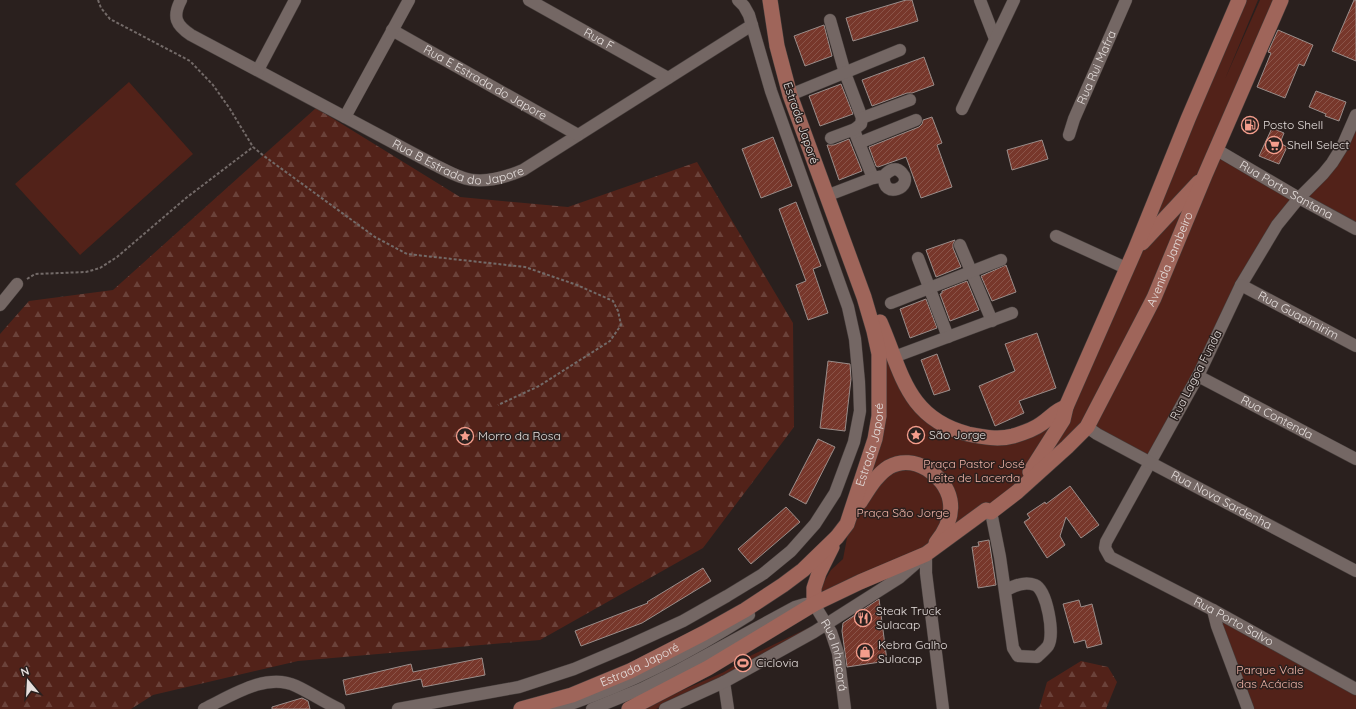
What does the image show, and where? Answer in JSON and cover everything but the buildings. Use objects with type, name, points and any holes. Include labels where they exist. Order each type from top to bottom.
[{"type":"main road","name":"Estrada Japoré","points":[[521,709],[572,694],[630,671],[745,610],[803,570],[837,537],[847,524],[875,439],[879,416],[879,354],[874,330],[864,298],[790,95],[777,46],[770,0]]},
{"type":"main road","points":[[629,709],[708,668],[814,604],[860,582],[926,554],[986,510],[991,512],[1017,492],[1063,420],[1066,407],[1135,250],[1188,119],[1239,0]]},
{"type":"main road","name":"Avenida Jambeiro","points":[[1017,492],[1087,427],[1154,298],[1205,175],[1282,0]]},
{"type":"main road","points":[[1135,250],[1205,175]]},
{"type":"main road","points":[[864,298],[877,316],[906,386],[915,402],[926,413],[944,425],[959,432],[989,438],[1012,436],[1034,428],[1043,423],[1059,409],[1066,407]]},
{"type":"main road","points":[[847,524],[867,491],[882,472],[890,466],[914,464],[926,468],[936,475],[946,488],[950,501],[950,514],[948,523],[943,533],[926,554]]},
{"type":"main road","points":[[814,604],[814,588],[819,573],[837,537]]},
{"type":"street","name":"Rua B Estrada do Japore","points":[[181,0],[176,9],[176,16],[177,22],[182,29],[435,165],[462,178],[475,180],[496,179],[523,170],[752,25]]},
{"type":"street","points":[[258,70],[295,0]]},
{"type":"street","points":[[345,117],[409,0]]},
{"type":"street","name":"Rua F","points":[[529,0],[668,78]]},
{"type":"street","points":[[398,709],[519,687],[574,669],[683,621],[763,574],[791,551],[815,524],[834,492],[854,442],[860,411],[855,339],[848,307],[771,91],[752,25],[747,11],[738,0]]},
{"type":"street","points":[[980,0],[995,39]]},
{"type":"street","points":[[962,109],[1014,0]]},
{"type":"street","name":"Rua Rui Mafra","points":[[1069,135],[1074,119],[1126,0]]},
{"type":"street","points":[[830,20],[844,73],[862,118],[861,124],[855,129],[832,138]]},
{"type":"street","name":"Rua E Estrada do Japore","points":[[392,30],[578,135]]},
{"type":"street","points":[[790,95],[900,50]]},
{"type":"street","points":[[862,118],[910,100]]},
{"type":"street","name":"Rua Lagoa Funda","points":[[1110,557],[1105,548],[1106,542],[1198,376],[1241,285],[1277,225],[1298,198],[1323,174],[1332,162],[1342,147],[1356,115]]},
{"type":"street","points":[[859,143],[916,120]]},
{"type":"street","points":[[826,196],[878,177],[859,143],[855,129]]},
{"type":"street","name":"Rua Porto Santana","points":[[1217,150],[1298,198],[1356,229]]},
{"type":"street","points":[[1056,236],[1126,268]]},
{"type":"street","points":[[960,245],[992,321]]},
{"type":"street","points":[[918,258],[948,337]]},
{"type":"street","points":[[891,303],[1002,260]]},
{"type":"street","points":[[0,305],[17,284]]},
{"type":"street","name":"Rua Guapimirim","points":[[1241,285],[1356,346]]},
{"type":"street","points":[[894,357],[1012,313]]},
{"type":"street","name":"Rua Contenda","points":[[1198,376],[1356,459]]},
{"type":"street","name":"Rua Nova Sardenha","points":[[1087,427],[1150,463],[1356,571]]},
{"type":"street","points":[[991,512],[1013,648],[1018,656],[1036,657],[1048,646],[1051,634],[1049,617],[1043,593],[1036,585],[1025,584],[1013,586],[1004,591]]},
{"type":"street","points":[[555,709],[619,686],[654,670],[716,636],[762,608],[800,580],[837,537]]},
{"type":"street","points":[[665,709],[724,682],[826,624],[899,578],[926,554]]},
{"type":"street","points":[[926,554],[926,573],[943,709]]},
{"type":"street","name":"Rua Porto Salvo","points":[[1110,557],[1213,610],[1356,689]]},
{"type":"street","points":[[592,709],[641,689],[679,670],[795,607],[805,604],[814,604]]},
{"type":"street","name":"Rua Inhacorá","points":[[814,604],[831,632],[838,654],[845,709]]},
{"type":"street","points":[[1213,610],[1217,626],[1248,709]]},
{"type":"street","points":[[204,709],[239,691],[259,684],[279,681],[295,685],[339,709]]},
{"type":"street","points":[[724,682],[728,709]]},
{"type":"path","points":[[98,0],[101,8],[110,19],[190,61],[213,85],[230,109],[253,147],[375,237],[407,254],[525,267],[577,285],[613,301],[618,311],[621,325],[610,341],[539,386],[498,405]]},
{"type":"path","points":[[17,284],[35,274],[86,272],[100,268],[117,256],[186,198],[253,147]]},
{"type":"green space","points":[[1240,0],[1258,0],[1225,79],[1260,0],[1280,0],[1215,152],[1299,200],[1279,217],[1151,463],[1081,424],[1014,490],[948,538],[836,587],[822,591],[822,585],[831,570],[843,559],[850,522],[865,481],[884,347],[926,409],[964,430],[1007,435],[1052,424]]},
{"type":"green space","points":[[129,82],[193,154],[80,255],[15,184]]},
{"type":"green space","points":[[316,108],[460,197],[568,207],[697,162],[793,323],[794,427],[703,548],[540,640],[298,661],[153,695],[131,709],[0,709],[0,334],[29,301],[113,290]]},
{"type":"green space","points":[[1356,128],[1356,231],[1299,200],[1341,160]]},
{"type":"green space","name":"Parque Vale das Acácias","points":[[1209,611],[1356,686],[1356,709],[1247,709]]},
{"type":"green space","name":"Ciclovia","points":[[810,627],[813,631],[656,709],[640,709],[724,672],[752,655]]},
{"type":"green space","points":[[1081,661],[1108,667],[1117,682],[1106,709],[1039,709],[1047,682]]},
{"type":"place","name":"Posto Shell","points":[[1250,125]]},
{"type":"place","name":"Shell Select","points":[[1274,145]]},
{"type":"place","name":"São Jorge","points":[[916,435]]},
{"type":"place","name":"Morro da Rosa","points":[[465,436]]},
{"type":"place","name":"Steak Truck Sulacap","points":[[863,618]]},
{"type":"place","name":"Kebra Galho Sulacap","points":[[865,652]]},
{"type":"place","name":"Ciclovia","points":[[743,663]]},
{"type":"park label","name":"Praça Pastor José Leite de Lacerda","points":[[974,471]]},
{"type":"park label","name":"Praça São Jorge","points":[[903,513]]}]
